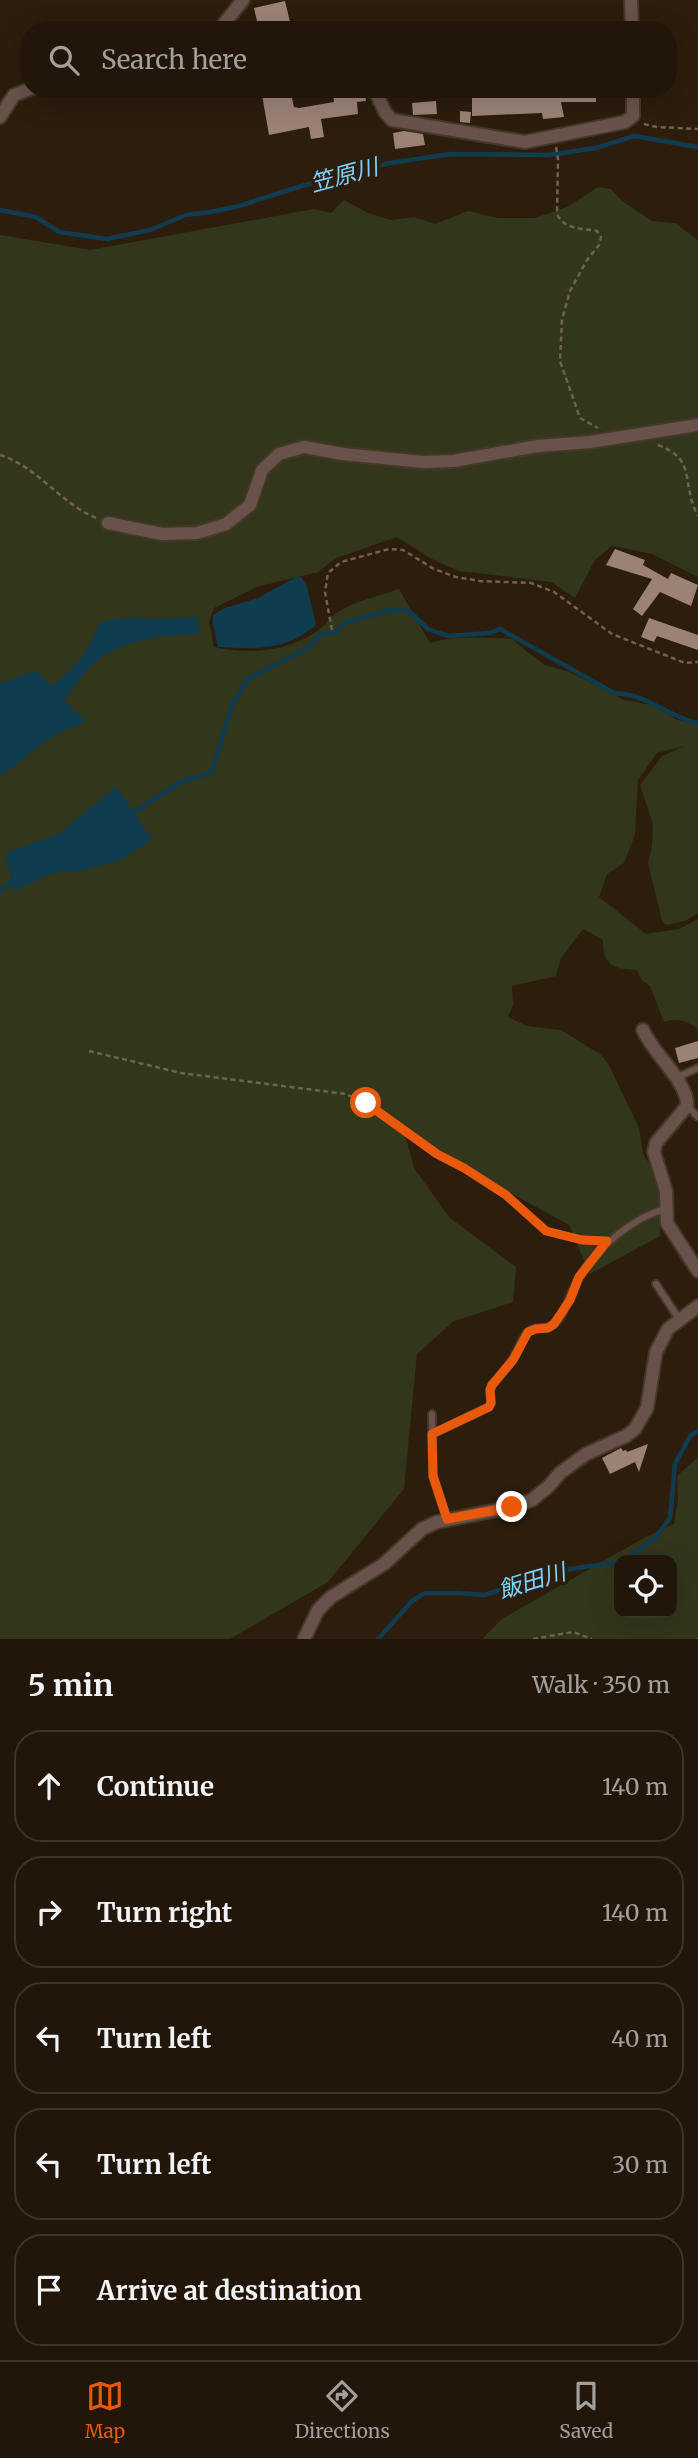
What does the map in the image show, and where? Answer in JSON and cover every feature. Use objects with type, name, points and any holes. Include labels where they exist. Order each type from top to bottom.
[{"type":"street","points":[[226,21],[243,0]]},
{"type":"street","points":[[631,0],[632,21]]},
{"type":"street","points":[[0,117],[14,95],[21,92]]},
{"type":"street","points":[[378,98],[385,112],[393,120],[497,135],[525,142],[625,122],[633,116],[632,98]]},
{"type":"street","points":[[108,523],[162,534],[197,533],[226,524],[250,505],[262,470],[279,454],[304,447],[423,462],[453,461],[538,446],[590,442],[698,425]]},
{"type":"street","points":[[643,1030],[649,1044],[681,1085],[687,1100],[687,1106],[656,1143],[654,1152],[666,1191],[667,1223],[698,1271]]},
{"type":"street","points":[[304,1639],[318,1610],[331,1597],[384,1564],[422,1529],[447,1519],[512,1507],[532,1500],[549,1486],[560,1472],[586,1454],[626,1436],[635,1429],[647,1408],[656,1352],[668,1329],[698,1306]]},
{"type":"lane","points":[[681,1085],[682,1075],[698,1068]]},
{"type":"lane","points":[[687,1106],[698,1117]]},
{"type":"lane","points":[[432,1434],[489,1407],[492,1385],[513,1360],[528,1332],[554,1324],[570,1300],[579,1277],[607,1241],[650,1213],[666,1209]]},
{"type":"lane","points":[[656,1284],[679,1319]]},
{"type":"lane","points":[[432,1414],[433,1476],[447,1519]]},
{"type":"path","points":[[633,116],[641,123],[657,127],[698,129]]},
{"type":"path","points":[[554,137],[558,159],[556,214],[565,225],[597,231],[601,237],[599,245],[581,269],[565,306],[560,361],[580,418],[604,430]]},
{"type":"path","points":[[649,442],[681,454]]},
{"type":"path","points":[[0,455],[29,468],[80,511],[108,523]]},
{"type":"path","points":[[694,484],[692,504],[698,516]]},
{"type":"path","points":[[332,629],[325,592],[328,573],[341,562],[389,549],[403,550],[435,569],[456,577],[531,583],[554,592],[612,634],[685,663],[698,662]]},
{"type":"path","points":[[89,1051],[181,1073],[346,1094],[366,1103],[437,1154],[506,1195],[546,1231],[582,1240],[607,1241]]},
{"type":"path","points":[[533,1639],[573,1632],[592,1639]]},
{"type":"green space","points":[[598,187],[611,189],[622,201],[652,221],[675,223],[698,240],[698,577],[652,554],[612,546],[595,560],[575,598],[551,582],[459,571],[432,559],[397,537],[336,558],[318,572],[257,587],[214,608],[209,622],[214,647],[242,651],[271,649],[298,642],[324,625],[336,613],[352,605],[399,589],[430,643],[461,638],[513,639],[545,665],[570,672],[624,700],[657,706],[677,720],[698,723],[698,913],[685,921],[666,925],[662,921],[648,863],[653,824],[640,785],[662,756],[685,746],[657,753],[638,780],[635,835],[624,863],[607,874],[599,897],[646,934],[679,929],[698,919],[698,1034],[696,1027],[684,1021],[664,1022],[650,986],[642,980],[637,970],[622,969],[607,961],[603,940],[583,929],[561,958],[556,976],[512,986],[513,1005],[508,1017],[527,1026],[561,1030],[600,1054],[609,1065],[639,1128],[643,1154],[657,1175],[660,1236],[590,1274],[569,1225],[405,1135],[414,1168],[450,1218],[516,1267],[513,1302],[454,1321],[417,1354],[404,1489],[328,1582],[230,1639],[0,1639],[0,235],[90,250],[314,209],[331,213],[344,200],[368,213],[391,220],[414,217],[435,224],[468,211],[498,218],[535,218],[567,207]]},
{"type":"green space","points":[[698,1457],[698,1639],[482,1639],[502,1619],[614,1555],[642,1539],[674,1524],[678,1499],[677,1476]]},
{"type":"water","points":[[296,577],[301,577],[307,586],[316,625],[282,644],[258,648],[218,647],[213,615],[225,608],[258,598]]},
{"type":"water","points":[[131,617],[197,617],[200,634],[163,636],[139,641],[116,649],[99,659],[64,700],[86,721],[63,730],[0,775],[0,684],[36,670],[52,686],[81,658],[100,622]]},
{"type":"water","points":[[116,787],[152,839],[121,860],[84,870],[52,873],[14,891],[5,853],[59,834]]},
{"type":"building","points":[[285,1],[290,21],[257,21],[254,8]]},
{"type":"building","points":[[263,98],[292,98],[294,107],[299,108],[334,102],[334,98],[366,98],[366,101],[357,102],[358,114],[321,119],[324,137],[311,139],[309,127],[269,135]]},
{"type":"building","points":[[472,98],[596,98],[596,102],[561,102],[564,117],[543,119],[542,113],[472,116]]},
{"type":"building","points":[[436,101],[437,114],[413,115],[412,103]]},
{"type":"building","points":[[460,111],[471,112],[470,123],[460,122]]},
{"type":"building","points":[[404,131],[423,134],[425,145],[395,149],[393,133]]},
{"type":"building","points":[[615,549],[645,560],[643,565],[668,579],[671,573],[698,585],[691,606],[660,592],[642,616],[633,609],[652,579],[606,565]]},
{"type":"building","points":[[649,618],[698,635],[698,650],[657,636],[654,642],[641,637]]},
{"type":"building","points":[[698,1041],[698,1058],[679,1063],[675,1048]]},
{"type":"building","points":[[648,1444],[639,1472],[635,1462],[610,1474],[602,1458],[621,1448],[627,1452]]},
{"type":"waterway","name":"笠原川","points":[[0,210],[36,217],[59,232],[107,239],[150,230],[186,215],[239,206],[305,185],[390,163],[450,154],[548,155],[596,148],[634,136],[698,147]]},
{"type":"waterway","points":[[130,815],[182,781],[211,773],[233,703],[248,679],[308,648],[320,635],[338,631],[344,623],[390,610],[409,611],[428,629],[448,636],[490,633],[500,629],[614,693],[637,697],[676,716],[698,723]]},
{"type":"waterway","points":[[0,891],[16,878]]},
{"type":"waterway","name":"飯田川","points":[[632,1555],[656,1537],[670,1518],[675,1464],[690,1436],[698,1431]]},
{"type":"waterway","name":"飯田川","points":[[378,1639],[412,1601],[425,1593],[485,1595],[555,1571],[614,1563]]},
{"type":"route","points":[[366,1103],[437,1154],[506,1195],[546,1231],[582,1240],[607,1241],[579,1277],[570,1300],[554,1324],[528,1332],[513,1360],[492,1385],[489,1407],[432,1434],[433,1476],[447,1519],[512,1507]]}]
